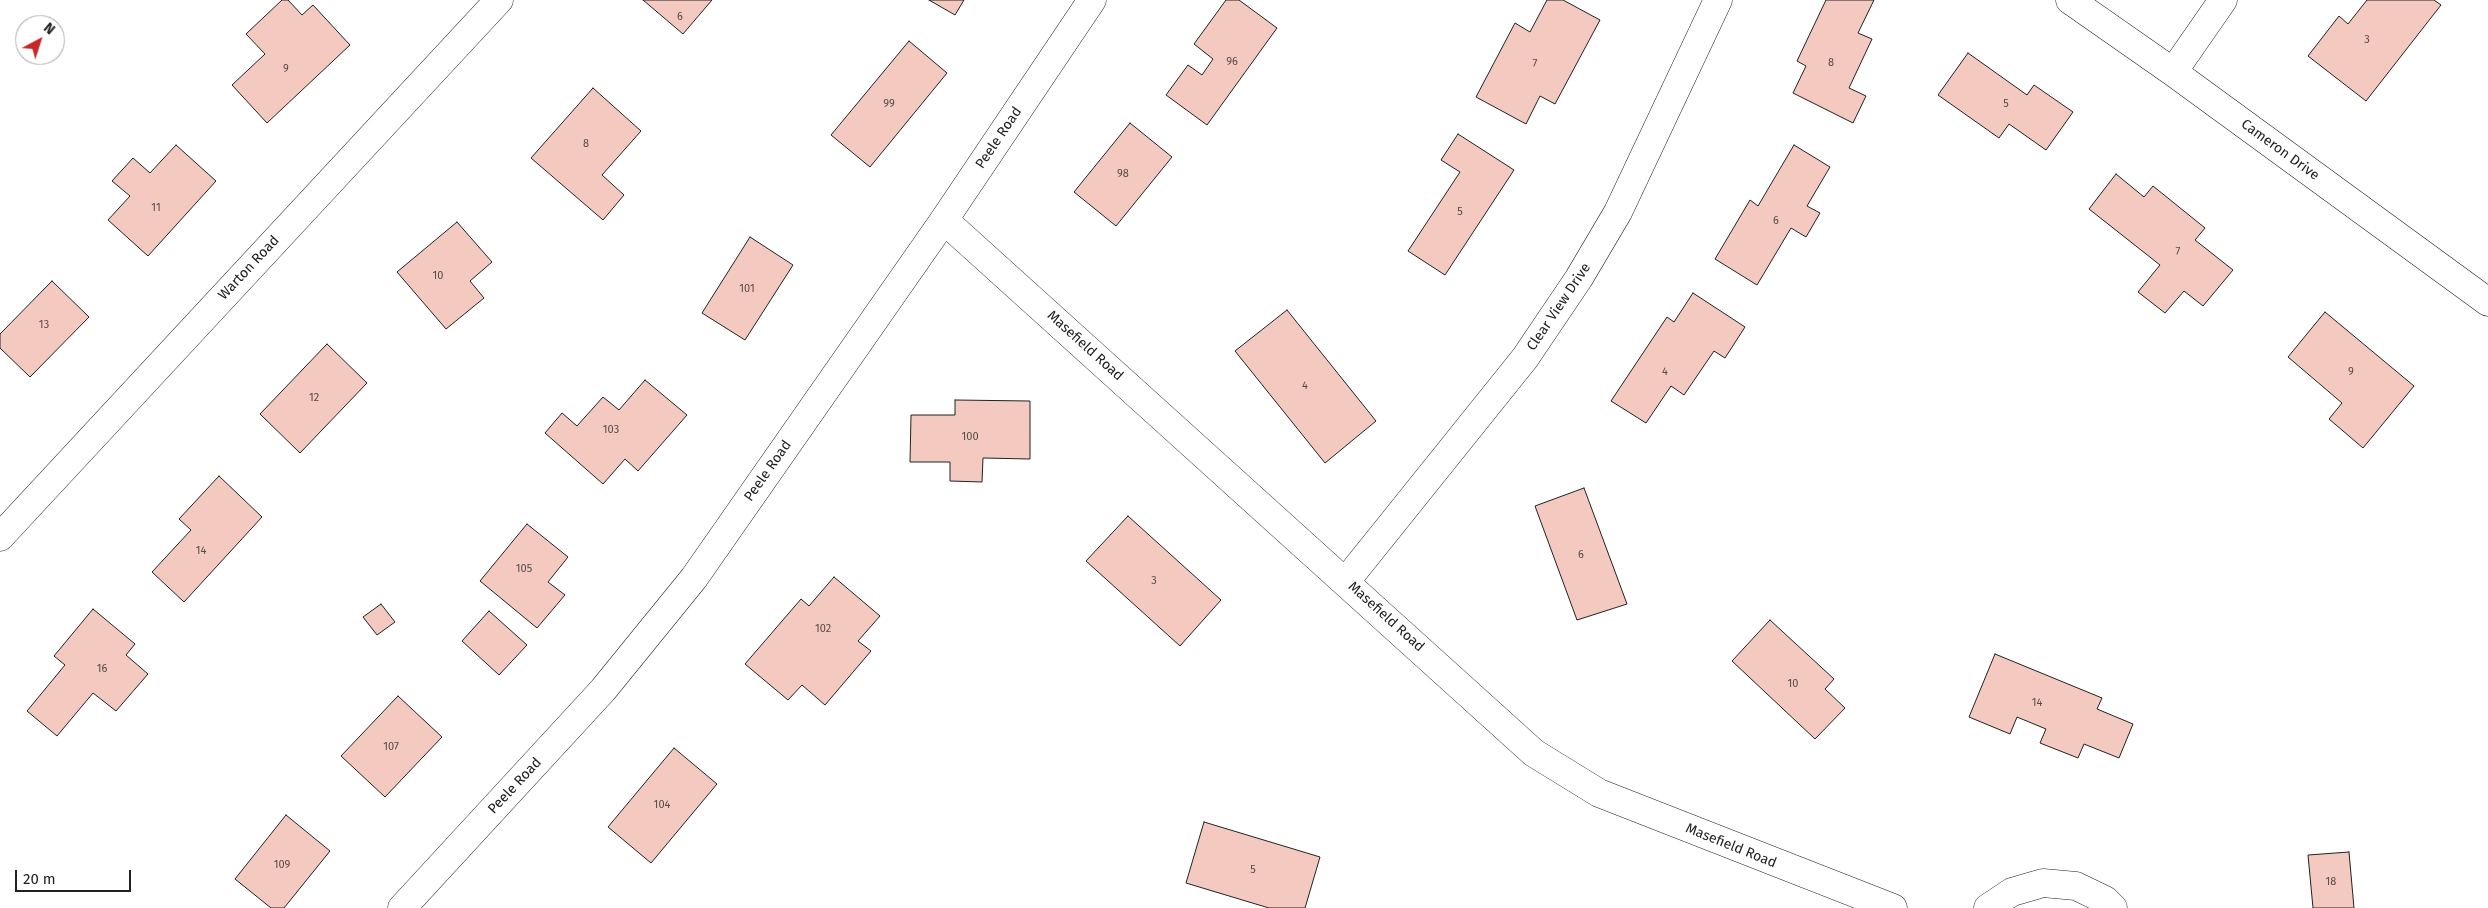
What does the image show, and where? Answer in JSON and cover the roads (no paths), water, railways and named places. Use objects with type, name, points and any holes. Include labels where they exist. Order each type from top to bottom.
[{"type":"street","name":"Warton Road","points":[[0,537],[499,0]]},
{"type":"street","name":"Peele Road","points":[[402,908],[604,690],[694,578],[944,220],[1092,0]]},
{"type":"street","name":"Clear View Drive","points":[[1346,581],[1525,358],[1579,278],[1618,212],[1718,0]]},
{"type":"street","name":"Cameron Drive","points":[[2070,0],[2173,72],[2488,302]]},
{"type":"street","points":[[2173,72],[2223,0]]},
{"type":"street","name":"Masefield Road","points":[[944,220],[1346,581],[1534,753],[1599,793],[1893,908]]},
{"type":"street","points":[[1988,908],[2012,892],[2043,883],[2076,886],[2105,900],[2113,908]]}]
